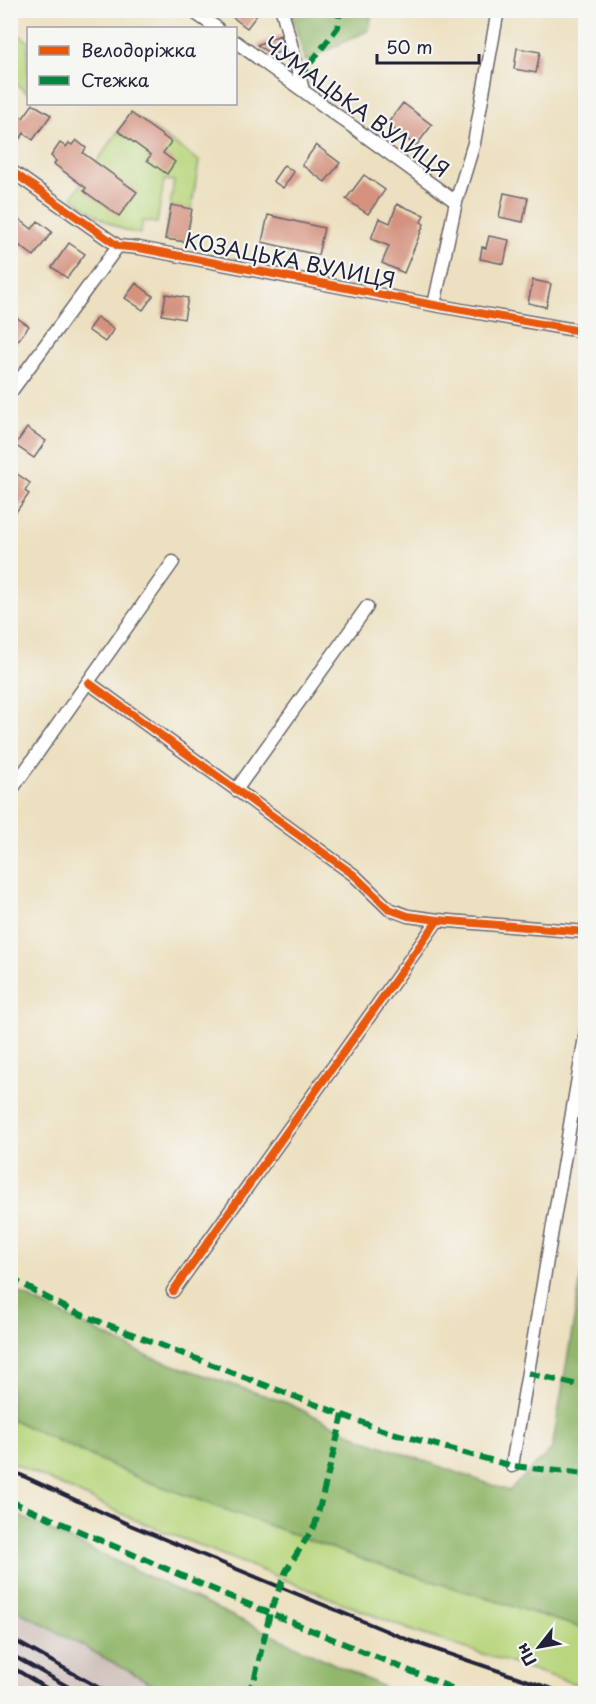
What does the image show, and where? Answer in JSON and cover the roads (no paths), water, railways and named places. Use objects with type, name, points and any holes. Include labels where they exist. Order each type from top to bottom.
[{"type":"street","points":[[191,10],[215,27]]},
{"type":"street","points":[[282,10],[303,90]]},
{"type":"street","points":[[434,305],[456,202],[474,143],[498,10]]},
{"type":"street","name":"ЧУМАЦЬКА ВУЛИЦЯ","points":[[237,43],[456,202]]},
{"type":"street","name":"КОЗАЦЬКА ВУЛИЦЯ","points":[[10,170],[118,246],[139,248],[585,332]]},
{"type":"street","points":[[10,393],[118,246]]},
{"type":"street","points":[[10,792],[173,562]]},
{"type":"street","points":[[236,790],[368,607]]},
{"type":"street","points":[[89,683],[354,875],[389,909],[438,920],[585,932]]},
{"type":"street","points":[[173,1291],[438,920]]},
{"type":"street","points":[[512,1466],[585,1031]]},
{"type":"railway","points":[[10,1470],[130,1525],[411,1641],[567,1694]]},
{"type":"railway","points":[[10,1638],[110,1694]]},
{"type":"railway","points":[[10,1654],[81,1694]]},
{"type":"railway","points":[[10,1666],[56,1694]]}]
